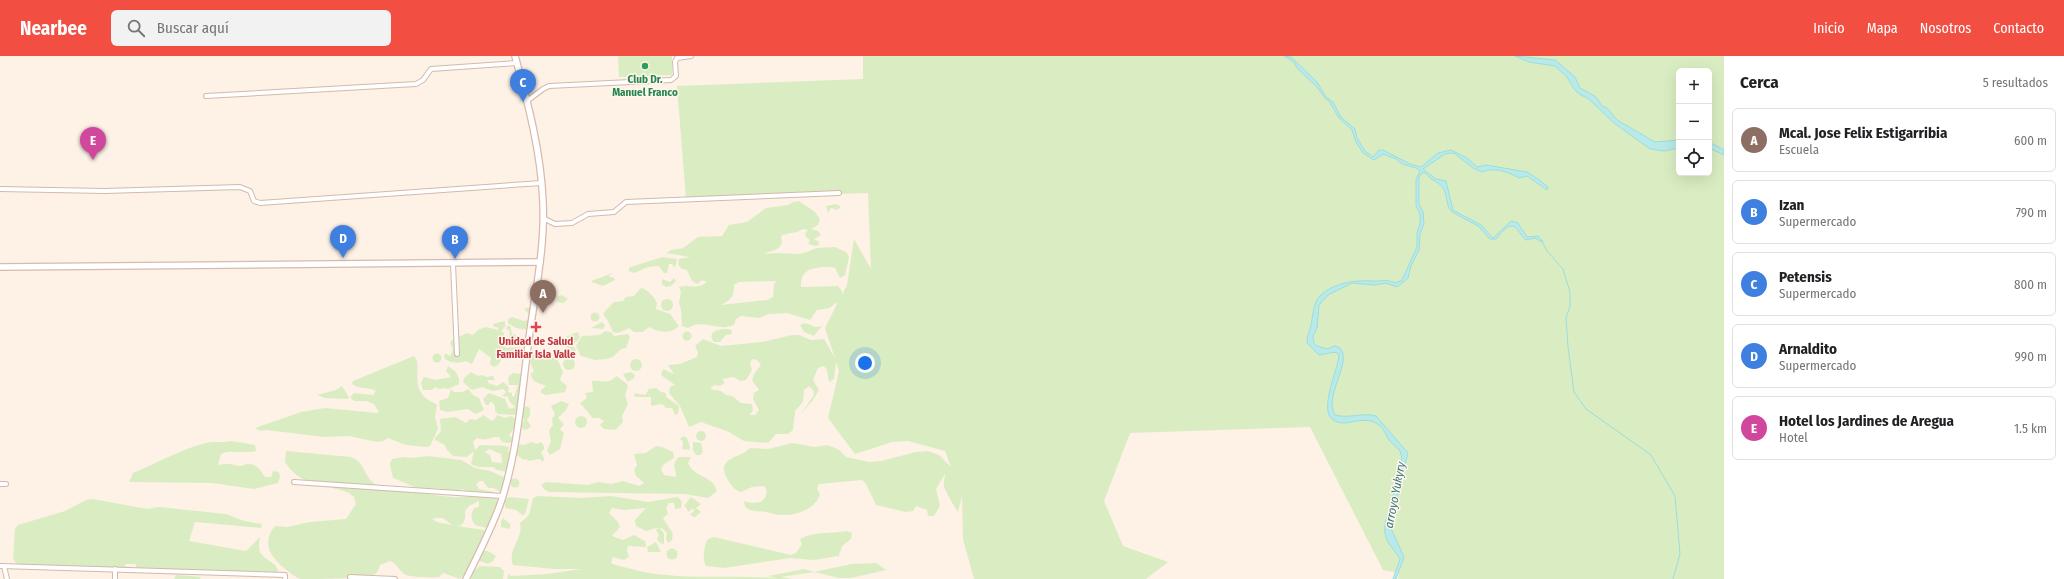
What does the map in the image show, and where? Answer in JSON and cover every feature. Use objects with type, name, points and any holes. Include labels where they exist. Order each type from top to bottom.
[{"type":"street","points":[[466,579],[502,496],[514,443],[540,262],[543,218],[541,183],[532,122],[515,56]]},
{"type":"street","points":[[527,101],[543,88],[550,86],[671,80],[676,76],[675,62],[677,58],[690,56]]},
{"type":"street","points":[[206,96],[416,84],[423,80],[431,69],[517,64]]},
{"type":"street","points":[[0,189],[104,191],[240,187],[250,191],[254,201],[260,203],[541,183]]},
{"type":"street","points":[[543,218],[555,224],[572,223],[588,214],[614,212],[626,202],[840,193]]},
{"type":"street","points":[[0,267],[540,262]]},
{"type":"street","points":[[453,264],[457,354]]},
{"type":"street","points":[[294,482],[502,496]]},
{"type":"street","points":[[0,484],[6,484]]},
{"type":"street","points":[[7,579],[2,566],[285,575],[285,579]]},
{"type":"street","points":[[115,569],[115,579]]},
{"type":"street","points":[[350,577],[395,579]]},
{"type":"green space","name":"Club Dr. Manuel Franco","points":[[618,56],[672,56],[672,75],[619,77]]},
{"type":"green space","points":[[863,56],[1724,56],[1724,579],[1398,579],[1399,573],[1383,570],[1310,427],[1130,433],[1104,501],[1123,546],[1168,562],[1146,579],[974,579],[963,539],[962,496],[958,512],[944,488],[945,474],[936,489],[940,506],[934,516],[928,516],[927,510],[916,506],[913,511],[906,512],[876,505],[866,484],[862,480],[819,484],[817,489],[820,494],[818,499],[810,508],[799,513],[779,515],[748,509],[745,507],[744,501],[756,503],[762,501],[766,496],[767,491],[764,486],[752,487],[741,492],[733,488],[728,480],[724,467],[730,460],[746,452],[750,448],[768,449],[792,443],[815,447],[827,445],[838,449],[846,457],[869,462],[881,461],[916,452],[928,451],[939,455],[951,467],[945,451],[908,441],[892,442],[855,454],[828,418],[839,371],[836,362],[834,379],[829,382],[827,370],[824,366],[818,368],[813,380],[819,390],[801,414],[814,395],[813,390],[809,386],[804,390],[803,402],[795,411],[793,430],[788,434],[776,434],[768,443],[744,441],[729,432],[701,422],[689,427],[680,406],[669,393],[670,387],[675,385],[661,375],[663,369],[674,374],[668,365],[680,364],[697,357],[698,352],[695,346],[703,339],[721,346],[762,342],[792,335],[799,335],[811,340],[824,339],[835,358],[825,328],[838,302],[829,308],[817,310],[810,320],[787,313],[769,314],[759,318],[741,316],[736,319],[734,325],[726,327],[700,324],[688,328],[682,326],[681,309],[679,303],[681,292],[679,287],[700,286],[707,282],[702,280],[697,284],[692,281],[687,270],[682,269],[678,265],[679,259],[690,257],[666,253],[671,250],[683,248],[698,237],[722,236],[729,225],[747,222],[766,208],[788,205],[799,201],[814,211],[820,219],[818,225],[811,229],[818,231],[821,235],[814,239],[819,242],[819,245],[815,246],[808,244],[810,240],[805,234],[808,230],[803,229],[798,232],[781,236],[782,241],[780,247],[763,254],[801,254],[817,248],[835,247],[846,252],[849,257],[845,275],[840,278],[835,268],[819,268],[806,272],[801,282],[801,287],[838,286],[842,291],[842,295],[847,285],[854,239],[871,269],[868,193],[842,194],[842,191],[825,192],[818,196],[686,199],[677,86],[863,79]],"holes":[[[776,281],[774,285],[773,297],[767,300],[721,305],[732,297],[734,285],[739,282]],[[752,359],[757,360],[761,365],[754,374],[752,380],[759,390],[754,393],[753,399],[759,410],[755,415],[750,415],[753,410],[752,404],[741,403],[732,396],[726,395],[721,391],[710,389],[714,385],[720,386],[725,383],[722,379],[734,377],[740,381],[746,380],[752,370],[750,364]]]},
{"type":"green space","points":[[836,204],[840,206],[840,208],[836,210],[831,208],[828,213],[826,206]]},
{"type":"green space","points":[[662,257],[677,259],[675,268],[672,264],[669,264],[667,273],[664,273],[659,266],[648,267],[634,273],[629,271],[629,268],[631,267]]},
{"type":"green space","points":[[613,273],[608,277],[613,277],[615,280],[603,286],[591,281]]},
{"type":"green space","points":[[674,278],[676,281],[671,286],[666,287],[662,284],[662,279],[670,282]]},
{"type":"green space","points":[[642,288],[649,292],[657,303],[656,309],[670,314],[679,326],[668,332],[649,327],[643,332],[634,332],[629,328],[618,333],[613,332],[603,313],[614,302],[623,301],[626,297],[634,296]]},
{"type":"green space","points":[[562,295],[568,299],[563,303],[557,302],[557,297]]},
{"type":"green space","points":[[665,299],[669,299],[673,305],[669,311],[665,311],[661,307],[661,303]]},
{"type":"green space","points":[[533,306],[528,330],[516,328],[508,323],[508,319],[512,317],[524,321],[528,320],[529,314],[524,309]]},
{"type":"green space","points":[[595,312],[600,317],[595,322],[590,317]]},
{"type":"green space","points":[[505,321],[505,327],[501,331],[504,333],[504,337],[499,338],[501,341],[507,343],[503,346],[506,348],[520,347],[522,352],[511,355],[500,352],[500,363],[494,367],[490,364],[491,358],[479,349],[472,364],[466,361],[452,362],[444,358],[445,353],[450,356],[453,349],[450,343],[452,340],[467,333],[473,335],[478,330],[485,327],[499,330],[497,327],[494,327],[493,324]]},
{"type":"green space","points":[[602,322],[605,325],[603,329],[591,328]]},
{"type":"green space","points":[[805,323],[816,327],[822,326],[814,336],[804,332],[800,325]]},
{"type":"green space","points":[[507,326],[510,326],[512,334],[516,335],[516,339],[525,339],[526,347],[523,344],[519,345],[513,338],[509,339],[510,331],[506,329]]},
{"type":"green space","points":[[731,330],[732,334],[726,335],[720,342],[714,342],[712,335],[715,331]]},
{"type":"green space","points":[[605,331],[611,332],[614,336],[628,334],[630,337],[626,348],[621,349],[613,357],[607,359],[595,360],[581,356],[576,346],[582,336],[600,335]]},
{"type":"green space","points":[[578,332],[580,338],[573,345],[576,350],[571,354],[565,345],[567,336]]},
{"type":"green space","points":[[685,332],[689,332],[691,336],[689,340],[685,340],[683,338],[683,334]]},
{"type":"green space","points":[[542,352],[548,359],[554,357],[558,361],[563,372],[560,380],[567,386],[565,392],[546,395],[541,393],[541,390],[546,386],[532,379],[531,373],[534,372],[530,362],[533,354]]},
{"type":"green space","points":[[435,354],[439,354],[441,358],[439,362],[435,362],[433,360],[433,356]]},
{"type":"green space","points":[[414,356],[417,361],[418,386],[428,400],[437,405],[435,417],[438,429],[430,446],[406,445],[388,438],[377,442],[349,436],[325,437],[266,430],[260,431],[255,428],[301,412],[325,408],[377,413],[379,412],[374,404],[366,401],[354,401],[350,397],[354,393],[373,395],[376,391],[355,386],[352,384],[353,381]]},
{"type":"green space","points":[[569,358],[573,360],[575,364],[573,368],[569,370],[565,368],[563,364],[565,360]]},
{"type":"green space","points":[[636,359],[640,361],[642,365],[640,369],[636,371],[632,369],[630,365],[632,361]]},
{"type":"green space","points":[[448,366],[455,371],[459,378],[459,384],[448,389],[439,389],[435,387],[432,390],[423,390],[421,383],[424,377],[436,380],[451,377],[446,371]]},
{"type":"green space","points":[[471,372],[478,376],[493,376],[495,380],[488,380],[488,383],[497,386],[503,382],[505,383],[509,388],[508,392],[512,393],[512,396],[514,397],[518,385],[509,385],[508,377],[513,373],[521,374],[523,382],[516,413],[514,415],[498,414],[495,411],[495,406],[492,402],[490,402],[489,405],[486,405],[483,399],[489,393],[505,399],[509,409],[515,407],[509,401],[508,397],[502,396],[506,392],[503,389],[493,391],[482,387],[472,390],[463,382],[464,378]]},
{"type":"green space","points":[[631,372],[635,375],[634,378],[628,382],[623,374]]},
{"type":"green space","points":[[616,376],[628,386],[625,395],[628,404],[622,416],[623,422],[615,430],[604,429],[600,425],[604,421],[599,418],[593,418],[580,403],[587,398],[585,393],[593,392],[592,381],[608,381]]},
{"type":"green space","points":[[342,386],[349,397],[348,399],[325,398],[317,395],[336,390]]},
{"type":"green space","points":[[656,388],[661,392],[666,393],[666,397],[679,406],[678,414],[675,415],[672,408],[666,408],[662,404],[651,406],[651,397],[634,397],[635,393],[645,395],[649,389]]},
{"type":"green space","points":[[451,389],[454,392],[463,392],[468,389],[473,395],[479,398],[484,410],[476,414],[468,409],[447,412],[440,410],[439,401],[448,398]]},
{"type":"green space","points":[[561,401],[569,404],[566,410],[558,418],[564,424],[560,429],[564,433],[560,449],[550,455],[547,450],[551,442],[549,430],[553,425],[552,419],[555,414],[551,406]]},
{"type":"green space","points":[[526,406],[530,408],[530,415],[527,420],[531,426],[524,430],[521,426],[524,420],[521,411]]},
{"type":"green space","points":[[484,415],[491,421],[494,420],[497,415],[505,418],[511,416],[516,419],[516,426],[509,435],[514,442],[502,442],[499,437],[493,437],[487,439],[477,438],[473,442],[475,450],[480,445],[498,445],[509,447],[508,451],[511,453],[509,464],[506,465],[508,466],[507,472],[497,470],[493,467],[478,467],[471,464],[474,451],[467,457],[453,456],[447,450],[445,445],[435,440],[441,431],[440,419],[455,417],[466,423],[470,419],[476,420]],"holes":[[[489,449],[501,454],[502,463],[492,462],[490,455],[485,452]]]},
{"type":"green space","points":[[583,416],[586,417],[586,427],[579,428],[576,427],[575,420],[576,417]]},
{"type":"green space","points":[[701,431],[706,436],[701,441],[696,436]]},
{"type":"green space","points":[[683,436],[687,438],[690,447],[689,450],[682,449],[683,442],[680,439]]},
{"type":"green space","points":[[231,441],[255,445],[256,451],[221,454],[218,465],[229,464],[240,466],[252,464],[258,468],[265,477],[271,477],[273,471],[279,472],[280,477],[278,483],[254,489],[212,483],[129,482],[133,473],[197,445],[208,442]]},
{"type":"green space","points":[[531,442],[537,444],[541,442],[544,446],[541,453],[544,458],[543,462],[539,459],[529,461],[526,459],[524,460],[517,455],[517,445],[524,445]]},
{"type":"green space","points":[[693,442],[701,443],[703,452],[700,455],[696,455],[693,450]]},
{"type":"green space","points":[[656,446],[673,452],[674,458],[664,464],[661,469],[664,475],[676,477],[675,462],[679,457],[691,457],[688,463],[691,468],[712,482],[717,491],[708,498],[685,494],[550,492],[545,490],[541,485],[546,482],[588,485],[599,482],[611,484],[623,481],[639,486],[644,483],[636,476],[634,470],[637,465],[634,454],[646,453]]},
{"type":"green space","points":[[286,451],[351,457],[360,463],[372,482],[383,487],[450,497],[469,497],[478,495],[462,489],[456,491],[436,488],[420,489],[393,478],[390,464],[392,459],[404,457],[413,458],[428,456],[461,460],[475,468],[490,471],[504,477],[503,491],[500,492],[494,488],[488,488],[483,481],[476,484],[479,489],[494,492],[496,494],[480,495],[497,498],[495,514],[487,528],[475,525],[472,519],[473,510],[474,508],[479,507],[479,501],[469,506],[465,511],[463,523],[460,526],[457,526],[484,530],[486,535],[467,570],[460,579],[443,573],[439,577],[406,575],[390,561],[380,565],[376,573],[368,576],[300,579],[292,575],[282,566],[270,551],[268,539],[275,526],[287,527],[310,522],[346,519],[356,504],[354,497],[349,493],[306,481],[292,470],[285,462]],"holes":[[[443,518],[452,525],[437,522],[432,519]]]},
{"type":"green space","points":[[515,478],[520,483],[515,488],[510,483]]},
{"type":"green space","points":[[538,496],[581,498],[611,496],[648,502],[678,497],[682,502],[681,508],[675,509],[674,503],[669,503],[666,508],[668,514],[663,518],[673,534],[672,540],[668,543],[666,538],[667,533],[664,530],[657,528],[646,531],[636,526],[635,520],[646,508],[624,510],[612,508],[609,513],[618,522],[620,527],[612,536],[623,540],[634,535],[645,541],[646,547],[628,546],[627,551],[629,557],[624,560],[613,557],[611,563],[620,566],[663,575],[691,576],[776,578],[768,576],[804,569],[814,572],[781,577],[793,579],[507,579],[509,573],[511,576],[547,574],[582,569],[554,569],[513,565],[512,554],[520,534],[520,523],[529,515],[533,498]]},
{"type":"green space","points":[[509,497],[529,499],[525,514],[522,515],[516,510],[505,508],[505,500]]},
{"type":"green space","points":[[691,497],[701,504],[696,508],[701,512],[695,517],[690,515],[695,510],[692,509],[688,512],[684,506]]},
{"type":"green space","points":[[93,499],[147,509],[159,507],[226,514],[244,521],[262,524],[261,528],[195,522],[189,541],[246,551],[260,537],[259,548],[261,554],[275,565],[279,573],[136,569],[136,564],[125,564],[126,569],[17,564],[13,559],[15,529],[18,525],[65,511],[86,500]]},
{"type":"green space","points":[[503,518],[510,524],[510,529],[501,527],[501,521]]},
{"type":"green space","points":[[658,528],[661,529],[664,534],[664,544],[660,543],[657,539],[659,535],[656,530]]},
{"type":"green space","points":[[846,531],[852,533],[851,539],[842,546],[838,558],[838,556],[814,560],[790,558],[724,568],[706,566],[705,563],[705,545],[708,539],[714,537],[791,555],[796,553],[802,544],[800,539],[805,536]]},
{"type":"green space","points":[[656,542],[661,552],[648,552],[647,547]]},
{"type":"green space","points":[[670,549],[674,549],[676,550],[676,558],[670,559],[667,556],[667,552]]},
{"type":"green space","points":[[484,551],[488,551],[496,556],[493,561],[488,564],[480,561],[479,558]]},
{"type":"green space","points":[[876,563],[886,570],[851,578],[839,578],[814,572],[852,564]]},
{"type":"green space","points":[[480,566],[500,567],[504,571],[503,579],[471,579],[474,571]]},
{"type":"green space","points":[[176,575],[201,577],[200,579],[174,579]]},
{"type":"water","name":"arroyo Yukyry","points":[[1284,56],[1291,57],[1317,82],[1326,97],[1333,102],[1341,117],[1355,129],[1357,138],[1365,151],[1373,157],[1379,150],[1383,150],[1410,164],[1421,167],[1438,153],[1451,150],[1467,158],[1477,167],[1486,165],[1527,172],[1548,187],[1547,190],[1527,176],[1519,178],[1510,173],[1496,170],[1482,172],[1473,168],[1454,153],[1445,154],[1423,169],[1436,179],[1446,181],[1453,210],[1481,225],[1493,238],[1511,221],[1518,223],[1527,237],[1538,236],[1543,241],[1542,242],[1535,238],[1526,240],[1515,227],[1512,226],[1506,228],[1496,239],[1490,239],[1478,226],[1452,212],[1447,203],[1443,188],[1423,172],[1419,177],[1419,204],[1423,212],[1424,224],[1420,234],[1419,250],[1411,266],[1408,278],[1397,287],[1386,283],[1375,285],[1352,283],[1328,295],[1319,305],[1317,328],[1313,336],[1314,343],[1317,346],[1327,349],[1335,346],[1340,348],[1343,354],[1343,362],[1333,398],[1332,407],[1335,415],[1376,416],[1408,453],[1390,526],[1404,557],[1396,579],[1393,579],[1400,559],[1387,540],[1385,529],[1386,520],[1393,498],[1394,483],[1402,457],[1398,448],[1389,440],[1384,430],[1379,425],[1367,420],[1344,423],[1333,420],[1329,415],[1328,398],[1339,354],[1332,353],[1319,355],[1307,343],[1307,340],[1316,302],[1320,296],[1331,288],[1344,283],[1358,281],[1386,280],[1395,283],[1402,280],[1417,247],[1417,233],[1420,224],[1420,214],[1416,206],[1416,180],[1420,171],[1383,154],[1374,160],[1363,153],[1356,142],[1352,130],[1339,118],[1329,101],[1297,68],[1294,62]]},
{"type":"water","points":[[1515,56],[1555,60],[1575,77],[1580,88],[1596,97],[1602,106],[1607,108],[1617,120],[1655,142],[1676,140],[1676,149],[1665,151],[1650,149],[1614,123],[1589,99],[1579,94],[1574,89],[1567,77],[1555,66],[1529,62]]},
{"type":"water","points":[[1712,144],[1724,150],[1724,155],[1712,149]]},
{"type":"waterway","points":[[1542,241],[1547,251],[1563,269],[1570,292],[1570,306],[1566,318],[1574,392],[1586,409],[1651,455],[1675,496],[1680,554],[1673,579]]},
{"type":"place","name":"Club Dr. Manuel Franco","points":[[645,66]]},
{"type":"place","name":"Petensis","points":[[523,102]]},
{"type":"place","name":"Hotel los Jardines de Aregua","points":[[93,160]]},
{"type":"place","name":"Arnaldito","points":[[343,258]]},
{"type":"place","name":"Izan","points":[[455,259]]},
{"type":"place","name":"Mcal. Jose Felix Estigarribia","points":[[543,313]]},
{"type":"place","name":"Unidad de Salud Familiar Isla Valle","points":[[536,327]]}]
